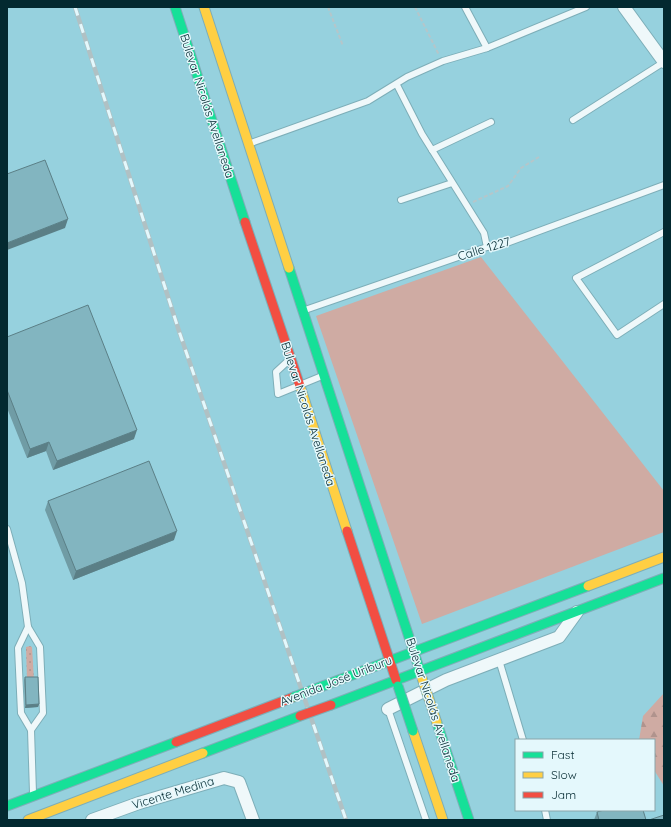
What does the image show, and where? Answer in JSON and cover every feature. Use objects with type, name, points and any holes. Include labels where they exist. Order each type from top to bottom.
[{"type":"main road","name":"Bulevar Nicolás Avellaneda","points":[[175,7],[298,384],[443,820]]},
{"type":"main road","name":"Bulevar Nicolás Avellaneda","points":[[204,7],[469,820]]},
{"type":"main road","name":"Avenida José Uriburu","points":[[7,806],[664,557]]},
{"type":"main road","name":"Avenida José Uriburu","points":[[28,820],[300,716],[421,674],[664,578]]},
{"type":"street","points":[[624,7],[664,62]]},
{"type":"street","points":[[388,709],[446,680],[559,637],[578,611]]},
{"type":"street","name":"Vicente Medina","points":[[92,820],[139,803],[224,778],[239,782],[253,820]]},
{"type":"street","points":[[28,820],[33,796]]},
{"type":"lane","points":[[465,7],[487,48]]},
{"type":"lane","points":[[248,144],[368,101],[397,85],[407,77],[443,61],[487,48],[586,7]]},
{"type":"lane","points":[[573,120],[664,62]]},
{"type":"lane","points":[[397,85],[432,150],[484,233],[487,247]]},
{"type":"lane","points":[[432,150],[491,122]]},
{"type":"lane","points":[[401,200],[452,183]]},
{"type":"lane","name":"Calle 1227","points":[[302,311],[487,247],[504,244],[664,185]]},
{"type":"lane","points":[[664,232],[576,278],[617,335],[664,304]]},
{"type":"lane","points":[[290,359],[276,372],[278,394],[298,384],[323,375]]},
{"type":"lane","points":[[7,529],[22,583],[28,627],[40,647],[43,713],[31,730]]},
{"type":"lane","points":[[28,627],[18,648],[21,713],[31,730],[33,796]]},
{"type":"lane","points":[[499,660],[523,739]]},
{"type":"lane","points":[[388,709],[426,820]]},
{"type":"path","points":[[328,7],[342,46]]},
{"type":"path","points":[[415,7],[443,61]]},
{"type":"path","points":[[466,205],[508,186],[521,168],[539,157]]},
{"type":"green space","points":[[481,257],[664,491],[664,532],[422,624],[316,316]]},
{"type":"green space","points":[[26,647],[32,647],[34,680],[27,680]]},
{"type":"green space","points":[[664,693],[664,786],[655,772],[655,739],[639,739],[643,716]]},
{"type":"building","points":[[45,160],[68,219],[7,243],[7,174]]},
{"type":"building","points":[[88,305],[137,430],[57,461],[49,442],[30,449],[7,390],[7,337]]},
{"type":"building","points":[[149,461],[177,531],[76,571],[48,501]]},
{"type":"building","points":[[25,677],[38,677],[39,704],[26,705]]},
{"type":"building","points":[[643,811],[646,820],[599,820],[597,812]]},
{"type":"building","points":[[664,815],[664,820],[649,820]]},
{"type":"railway","points":[[75,7],[179,331],[346,820]]},
{"type":"traffic: fast","points":[[175,7],[245,222]]},
{"type":"traffic: fast","points":[[289,268],[420,671]]},
{"type":"traffic: fast","points":[[331,705],[664,578]]},
{"type":"traffic: fast","points":[[323,686],[588,586]]},
{"type":"traffic: fast","points":[[294,697],[323,686]]},
{"type":"traffic: fast","points":[[398,686],[413,731]]},
{"type":"traffic: fast","points":[[203,753],[300,716]]},
{"type":"traffic: fast","points":[[437,723],[469,820]]},
{"type":"traffic: fast","points":[[7,806],[176,742]]},
{"type":"traffic: slow","points":[[204,7],[289,268]]},
{"type":"traffic: slow","points":[[300,386],[347,531]]},
{"type":"traffic: slow","points":[[588,586],[664,557]]},
{"type":"traffic: slow","points":[[422,678],[437,723]]},
{"type":"traffic: slow","points":[[413,731],[443,820]]},
{"type":"traffic: slow","points":[[28,820],[203,753]]},
{"type":"traffic: jam","points":[[245,222],[300,386]]},
{"type":"traffic: jam","points":[[347,531],[396,680]]},
{"type":"traffic: jam","points":[[176,742],[294,697]]},
{"type":"traffic: jam","points":[[300,716],[331,705]]}]
